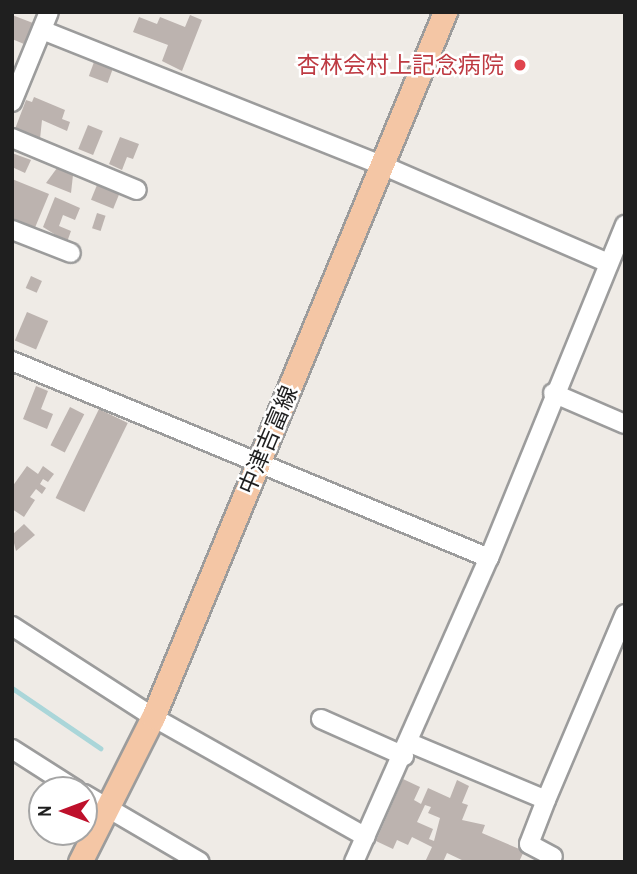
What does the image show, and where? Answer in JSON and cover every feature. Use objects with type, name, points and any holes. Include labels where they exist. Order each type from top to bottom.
[{"type":"main road","name":"中津吉富線","points":[[80,862],[153,717],[445,12]]},
{"type":"street","points":[[12,102],[49,12]]},
{"type":"street","points":[[42,30],[382,165],[609,263]]},
{"type":"street","points":[[12,138],[137,190]]},
{"type":"street","points":[[354,862],[407,749],[489,558],[553,393],[625,225]]},
{"type":"street","points":[[12,230],[71,253]]},
{"type":"street","points":[[12,361],[489,558]]},
{"type":"street","points":[[553,393],[625,424]]},
{"type":"street","points":[[553,857],[529,845],[545,800],[625,614]]},
{"type":"street","points":[[12,626],[153,717],[366,837]]},
{"type":"street","points":[[321,719],[545,800]]},
{"type":"street","points":[[12,749],[54,776]]},
{"type":"street","points":[[98,801],[200,862]]},
{"type":"building","points":[[12,15],[33,23],[24,44],[12,39]]},
{"type":"building","points":[[190,15],[202,20],[182,71],[162,61],[168,45],[133,32],[139,17],[157,24],[160,17],[185,27]]},
{"type":"building","points":[[94,62],[113,69],[108,83],[89,76]]},
{"type":"building","points":[[34,97],[65,110],[62,119],[70,122],[67,131],[42,120],[40,139],[15,129],[26,100],[32,102]]},
{"type":"building","points":[[88,125],[103,131],[93,155],[78,149]]},
{"type":"building","points":[[120,137],[139,144],[133,159],[127,157],[122,170],[109,164]]},
{"type":"building","points":[[12,153],[31,160],[25,173],[12,167]]},
{"type":"building","points":[[57,168],[73,175],[71,193],[46,183]]},
{"type":"building","points":[[12,179],[49,194],[34,230],[12,222]]},
{"type":"building","points":[[97,185],[119,194],[113,209],[91,200]]},
{"type":"building","points":[[55,197],[80,208],[75,220],[63,215],[59,226],[71,231],[67,242],[43,227]]},
{"type":"building","points":[[97,213],[106,216],[101,231],[92,228]]},
{"type":"building","points":[[31,276],[42,281],[37,293],[26,288]]},
{"type":"building","points":[[27,312],[48,321],[36,350],[15,341]]},
{"type":"building","points":[[36,386],[48,391],[41,409],[53,414],[47,429],[23,419]]},
{"type":"building","points":[[70,407],[84,414],[65,453],[50,445]]},
{"type":"building","points":[[99,409],[128,423],[84,512],[56,498]]},
{"type":"building","points":[[27,466],[38,474],[43,466],[54,474],[48,482],[43,479],[40,484],[46,488],[42,494],[36,489],[30,497],[35,500],[24,517],[12,509],[12,487]]},
{"type":"building","points":[[24,524],[35,535],[16,551],[12,535]]},
{"type":"building","points":[[403,779],[420,787],[414,800],[421,804],[428,788],[450,798],[457,780],[469,786],[462,803],[468,805],[462,820],[485,825],[482,833],[524,851],[519,862],[466,862],[447,853],[443,862],[425,862],[432,847],[412,837],[408,845],[397,840],[393,849],[376,841]],"holes":[[[425,805],[431,807],[428,813],[440,818],[434,841],[429,839],[433,829],[417,822]]]},
{"type":"waterway","points":[[12,688],[100,748]]},
{"type":"place","name":"杏林会村上記念病院","points":[[520,65]]}]
